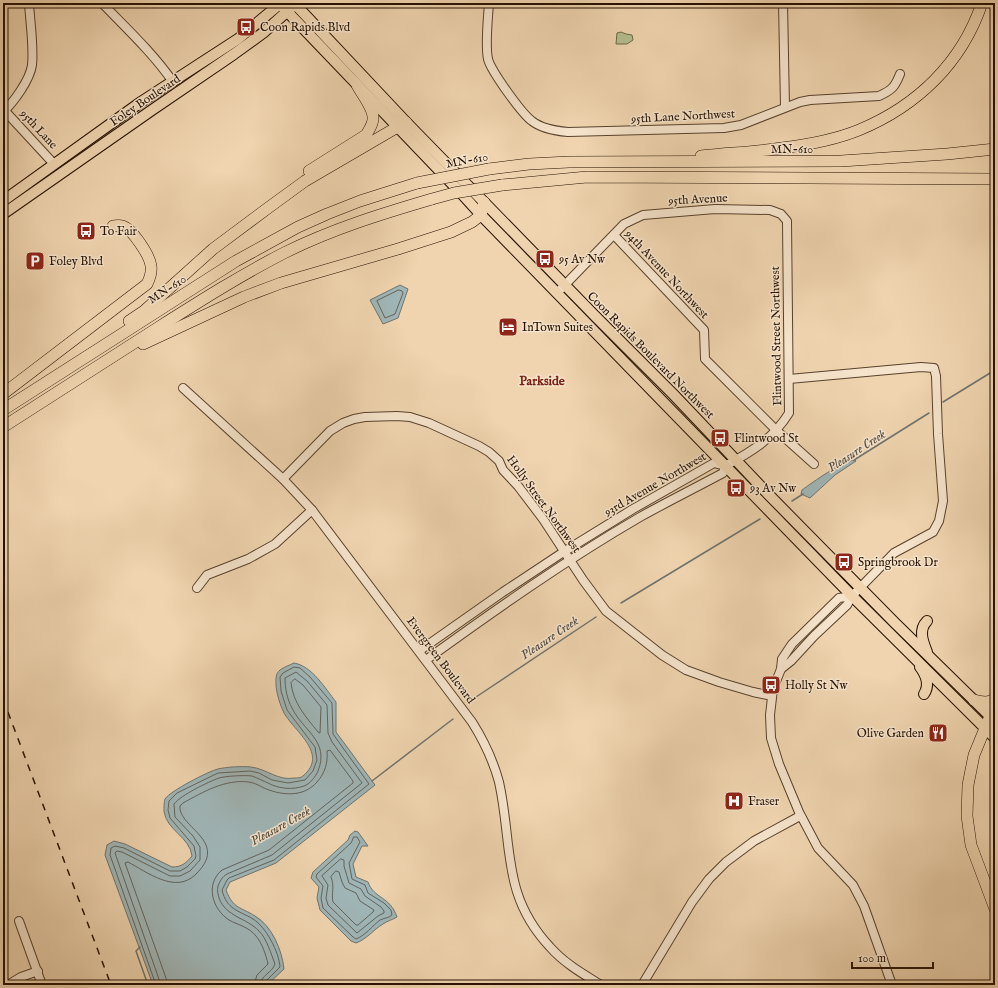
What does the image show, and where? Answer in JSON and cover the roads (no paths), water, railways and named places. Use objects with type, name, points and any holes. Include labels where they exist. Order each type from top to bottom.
[{"type":"highway","points":[[668,162],[691,157],[783,148],[827,139],[858,130],[886,117],[912,100],[935,81],[952,62],[977,18],[982,3]]},
{"type":"highway","points":[[96,350],[124,324],[144,311],[263,202],[320,163],[366,135],[372,123],[372,111],[356,85]]},
{"type":"highway","points":[[213,249],[306,182],[402,125]]},
{"type":"highway","name":"MN-610","points":[[3,410],[236,261],[298,227],[360,201],[417,183],[489,169],[529,164],[568,162],[841,162],[995,149]]},
{"type":"highway","points":[[3,427],[213,293],[285,253],[325,234],[373,216],[454,193],[502,185],[587,177],[995,179]]},
{"type":"highway","points":[[978,178],[995,182]]},
{"type":"highway","points":[[104,362],[244,296],[281,283],[398,250],[451,232],[472,222],[481,215],[484,202]]},
{"type":"highway","points":[[3,394],[147,284],[152,274],[148,256],[134,235],[127,228],[122,226],[113,226]]},
{"type":"highway","points":[[974,700],[988,702],[993,701],[995,698]]},
{"type":"highway","points":[[995,704],[992,718],[984,727],[974,755],[968,785],[967,816],[971,844],[995,909]]},
{"type":"main road","name":"Foley Boulevard","points":[[3,200],[142,102],[238,39],[282,5],[296,4]]},
{"type":"main road","name":"Coon Rapids Boulevard Northwest","points":[[296,4],[481,215],[852,596],[995,738]]},
{"type":"main road","name":"Foley Boulevard","points":[[3,214],[263,33],[282,5]]},
{"type":"main road","name":"Coon Rapids Boulevard Northwest","points":[[282,5],[356,85],[402,125],[484,202],[564,285],[673,394],[860,588],[992,718]]},
{"type":"main road","points":[[928,621],[922,629],[922,637],[933,660]]},
{"type":"main road","points":[[902,646],[923,672],[926,679],[926,689],[924,694]]},
{"type":"street","points":[[4,111],[20,91],[31,71],[32,57],[29,3]]},
{"type":"street","points":[[102,3],[152,55],[173,82]]},
{"type":"street","name":"95th Lane Northwest","points":[[488,3],[488,56],[491,66],[532,121],[549,129],[568,132],[724,128],[741,125],[785,107],[810,100],[880,96],[888,92],[896,85],[900,74]]},
{"type":"street","points":[[783,3],[785,107]]},
{"type":"street","name":"95th Lane","points":[[4,111],[54,164]]},
{"type":"street","name":"95th Avenue","points":[[614,235],[624,224],[643,215],[715,209],[770,210],[781,214],[787,221]]},
{"type":"street","name":"Flintwood Street Northwest","points":[[725,466],[756,449],[782,424],[789,413],[787,221]]},
{"type":"street","name":"94th Avenue Northwest","points":[[557,293],[614,235],[704,330],[705,359],[776,430],[814,464]]},
{"type":"street","points":[[789,379],[921,367],[934,368],[936,376],[938,434],[943,501],[940,521],[933,532],[894,552],[852,596],[839,598],[792,644],[782,659],[781,669],[773,688],[770,715],[771,738],[779,764],[800,816],[818,848],[854,885],[864,906],[892,985]]},
{"type":"street","name":"Evergreen Boulevard","points":[[183,388],[283,479],[312,510],[472,722],[488,751],[499,783],[513,881],[521,905],[528,919],[550,948],[564,961],[601,985]]},
{"type":"street","name":"Holly Street Northwest","points":[[283,479],[325,436],[345,422],[365,417],[397,416],[410,417],[424,421],[479,446],[494,456],[543,520],[606,611],[662,655],[686,670],[719,682],[772,696]]},
{"type":"street","name":"93rd Avenue Northwest","points":[[419,651],[503,592],[633,509],[714,463],[725,466],[723,473],[639,518],[571,560],[490,613],[426,660]]},
{"type":"street","points":[[197,588],[207,575],[248,559],[275,544],[312,510]]},
{"type":"street","points":[[642,985],[692,902],[709,879],[726,862],[754,841],[800,816]]},
{"type":"street","points":[[19,921],[42,985]]},
{"type":"street","points":[[8,985],[21,977],[38,971]]},
{"type":"water","points":[[400,285],[408,289],[398,318],[383,324],[370,300]]},
{"type":"water","points":[[849,461],[856,461],[835,475],[810,498],[801,494],[802,490],[828,472]]},
{"type":"water","points":[[294,663],[307,668],[323,684],[336,702],[336,732],[375,785],[276,863],[230,882],[226,890],[232,901],[238,907],[261,920],[271,932],[281,954],[284,969],[267,985],[153,985],[105,855],[107,845],[114,841],[125,844],[172,867],[181,865],[186,863],[192,856],[190,849],[183,838],[173,829],[166,818],[164,803],[168,795],[207,773],[225,768],[257,768],[283,778],[299,778],[303,776],[310,768],[313,760],[311,751],[302,735],[284,713],[276,686],[277,673],[283,668]]},
{"type":"water","points":[[355,831],[358,832],[368,846],[362,846],[353,864],[356,877],[368,882],[374,892],[390,905],[397,917],[379,926],[356,943],[351,941],[320,910],[317,898],[319,887],[311,878],[313,872],[348,840],[350,835]]},
{"type":"waterway","points":[[943,402],[995,370]]},
{"type":"waterway","name":"Pleasure Creek","points":[[854,460],[929,413]]},
{"type":"waterway","name":"Pleasure Creek","points":[[792,501],[803,494]]},
{"type":"waterway","name":"Pleasure Creek","points":[[621,603],[760,519]]},
{"type":"waterway","name":"Pleasure Creek","points":[[473,699],[596,617]]},
{"type":"waterway","name":"Pleasure Creek","points":[[372,781],[453,719]]},
{"type":"waterway","name":"Pleasure Creek","points":[[140,947],[136,951],[148,985]]},
{"type":"railway","points":[[3,699],[111,985]]},
{"type":"place","name":"Coon Rapids Blvd","points":[[246,27]]},
{"type":"place","name":"To Fair","points":[[86,231]]},
{"type":"place","name":"95 Av Nw","points":[[545,259]]},
{"type":"place","name":"Foley Blvd","points":[[35,261]]},
{"type":"place","name":"InTown Suites","points":[[508,327]]},
{"type":"place","name":"Flintwood St","points":[[720,438]]},
{"type":"place","name":"93 Av Nw","points":[[736,488]]},
{"type":"place","name":"Springbrook Dr","points":[[844,562]]},
{"type":"place","name":"Holly St Nw","points":[[771,685]]},
{"type":"place","name":"Olive Garden","points":[[938,733]]},
{"type":"place","name":"Fraser","points":[[734,801]]},
{"type":"district","name":"Parkside","points":[[542,380]]}]
